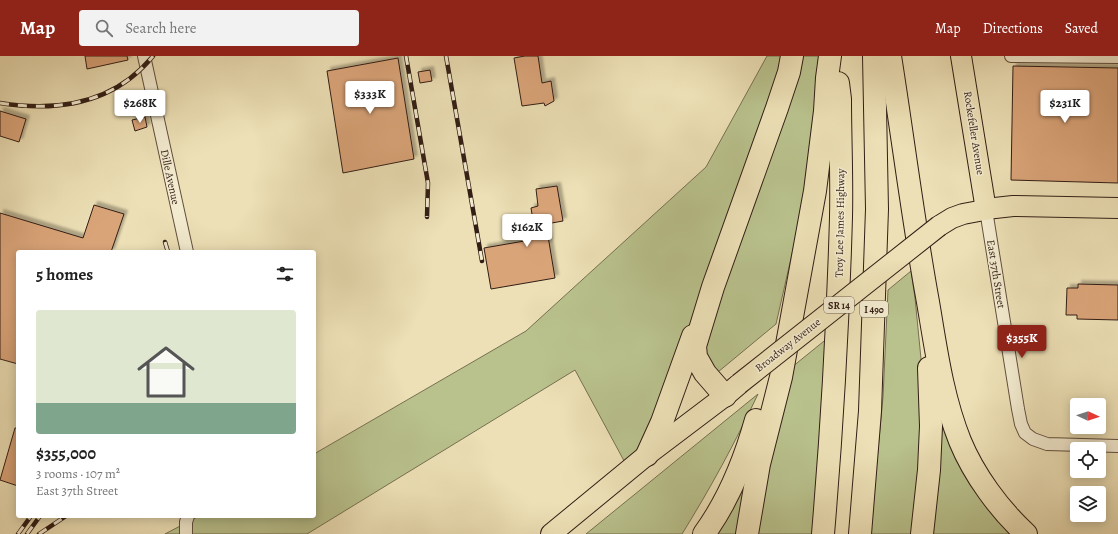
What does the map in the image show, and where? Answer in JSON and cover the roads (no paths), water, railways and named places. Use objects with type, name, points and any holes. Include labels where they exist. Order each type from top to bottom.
[{"type":"highway","points":[[732,390],[705,373],[696,357],[695,346],[713,287],[777,108],[789,72],[792,56]]},
{"type":"highway","points":[[747,534],[759,464],[781,377],[815,191],[833,105],[827,78],[830,56]]},
{"type":"highway","name":"Troy Lee James Highway","points":[[823,534],[830,460],[836,364],[841,215],[833,105],[835,56]]},
{"type":"highway","points":[[885,60],[941,378],[950,415],[960,442],[981,480],[1012,520],[1026,534]]},
{"type":"highway","name":"I 490","points":[[860,534],[870,410],[877,209],[874,84],[885,60]]},
{"type":"highway","points":[[704,534],[725,499],[750,442],[802,268]]},
{"type":"highway","points":[[922,271],[929,366],[931,426],[929,470],[922,534]]},
{"type":"highway","points":[[647,456],[662,422],[689,345],[713,287]]},
{"type":"main road","name":"Rockefeller Avenue","points":[[961,56],[986,210]]},
{"type":"main road","name":"Broadway Avenue","points":[[551,534],[647,456],[939,226],[952,218],[963,214],[1014,206],[1118,208]]},
{"type":"street","name":"Dille Avenue","points":[[144,56],[187,250]]},
{"type":"street","points":[[1011,56],[1118,58]]},
{"type":"street","name":"East 37th Street","points":[[986,210],[1018,409],[1021,424],[1025,432],[1032,439],[1047,444],[1118,446]]},
{"type":"street","points":[[186,534],[187,518]]},
{"type":"railway","points":[[0,103],[21,106],[42,106],[63,105],[83,101],[121,85],[138,72],[153,56]]},
{"type":"railway","points":[[406,56],[428,183],[427,217]]},
{"type":"railway","points":[[446,56],[482,261]]},
{"type":"railway","points":[[165,242],[167,250]]},
{"type":"railway","points":[[18,534],[30,518]]},
{"type":"railway","points":[[27,534],[39,518]]},
{"type":"railway","points":[[39,534],[63,518]]}]
